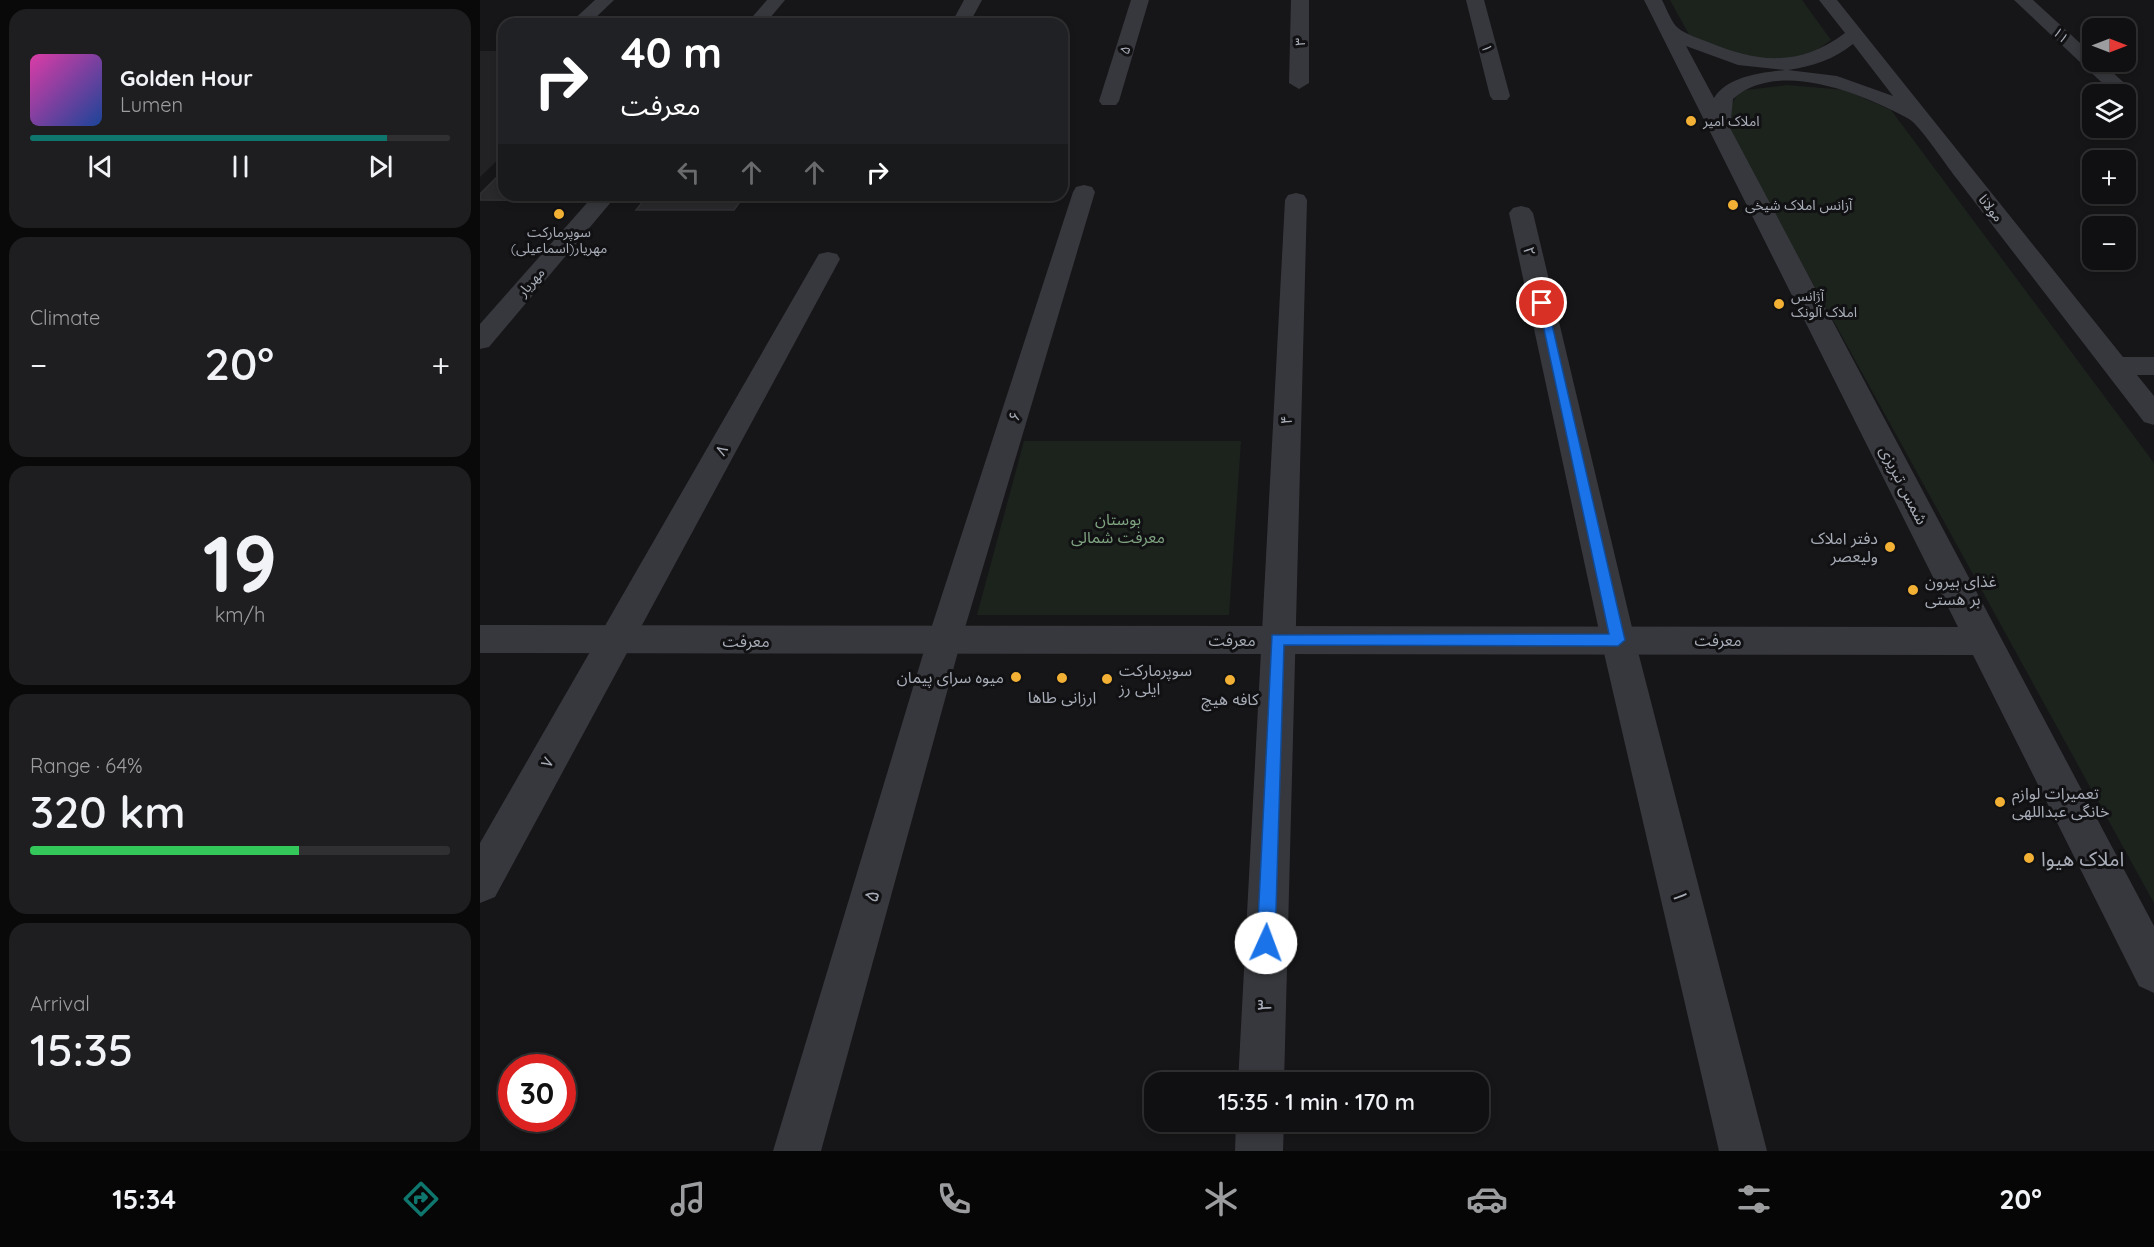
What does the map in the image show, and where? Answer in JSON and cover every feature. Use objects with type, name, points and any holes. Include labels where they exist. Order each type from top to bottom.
[{"type":"street","points":[[585,18],[605,0]]},
{"type":"street","points":[[760,18],[776,0]]},
{"type":"street","points":[[963,18],[973,0]]},
{"type":"street","name":"۵","points":[[1109,101],[1140,0]]},
{"type":"street","name":"۳","points":[[1299,83],[1300,0]]},
{"type":"street","name":"۱","points":[[1475,0],[1500,96]]},
{"type":"street","name":"شمس تبریزی","points":[[1653,0],[2154,971]]},
{"type":"street","name":"مولانا","points":[[1828,0],[2154,415]]},
{"type":"street","name":"۱۱","points":[[2023,0],[2114,84]]},
{"type":"street","points":[[1668,30],[1718,54],[1775,64],[1804,63],[1827,57],[1855,34]]},
{"type":"street","points":[[1719,130],[1722,100],[1732,89],[1751,81],[1776,77],[1805,77],[1864,90],[1921,118]]},
{"type":"street","name":"۶","points":[[944,640],[1084,192]]},
{"type":"street","name":"۴","points":[[1277,639],[1296,200]]},
{"type":"street","name":"مهریار","points":[[480,341],[601,201]]},
{"type":"street","name":"۲","points":[[1521,213],[1618,640]]},
{"type":"street","name":"۸","points":[[613,640],[828,259]]},
{"type":"street","points":[[2115,366],[2154,366]]},
{"type":"street","name":"معرفت","points":[[480,639],[1985,641]]},
{"type":"street","name":"۳","points":[[1261,1072],[1277,639]]},
{"type":"street","name":"۷","points":[[480,883],[613,640]]},
{"type":"street","name":"۵","points":[[797,1151],[944,640]]},
{"type":"street","name":"۱","points":[[1618,640],[1743,1151]]},
{"type":"street","points":[[1258,1151],[1259,1132]]},
{"type":"shaded area","points":[[480,51],[498,51],[498,160],[480,177]]},
{"type":"shaded area","points":[[762,201],[928,201],[928,202],[760,203]]},
{"type":"green space","points":[[1670,0],[1802,0],[1831,40],[1814,52],[1799,57],[1768,59],[1735,53],[1692,40]]},
{"type":"green space","points":[[1787,85],[1845,90],[1891,110],[2154,463],[2154,903],[1729,131],[1729,110],[1739,91]]},
{"type":"green space","name":"بوستان معرفت شمالی","points":[[1024,441],[1241,441],[1229,615],[977,615]]},
{"type":"building","points":[[498,176],[498,200],[480,200],[480,194]]},
{"type":"building","points":[[643,201],[741,201],[734,210],[636,210]]},
{"type":"place","name":"املاک امیر","points":[[1691,121]]},
{"type":"place","name":"آزانس املاک شیخی","points":[[1733,205]]},
{"type":"place","name":"سوپرمارکت مهریار(اسماعیلی)","points":[[559,214]]},
{"type":"place","name":"آژانس املاک آلونک","points":[[1779,304]]},
{"type":"place","name":"دفتر املاک ولیعصر","points":[[1890,547]]},
{"type":"place","name":"غذای بیرون بر هستی","points":[[1913,590]]},
{"type":"place","name":"میوه سرای پیمان","points":[[1016,677]]},
{"type":"place","name":"ارزانی طاها","points":[[1062,678]]},
{"type":"place","name":"سوپرمارکت ایلی رز","points":[[1107,679]]},
{"type":"place","name":"کافه هیچ","points":[[1230,680]]},
{"type":"place","name":"تعمیرات لوازم خانگی عبداللهی","points":[[2000,802]]},
{"type":"place","name":"املاک هیوا","points":[[2029,858]]},
{"type":"route","points":[[1266,943],[1277,639],[1618,640],[1542,303]]}]
